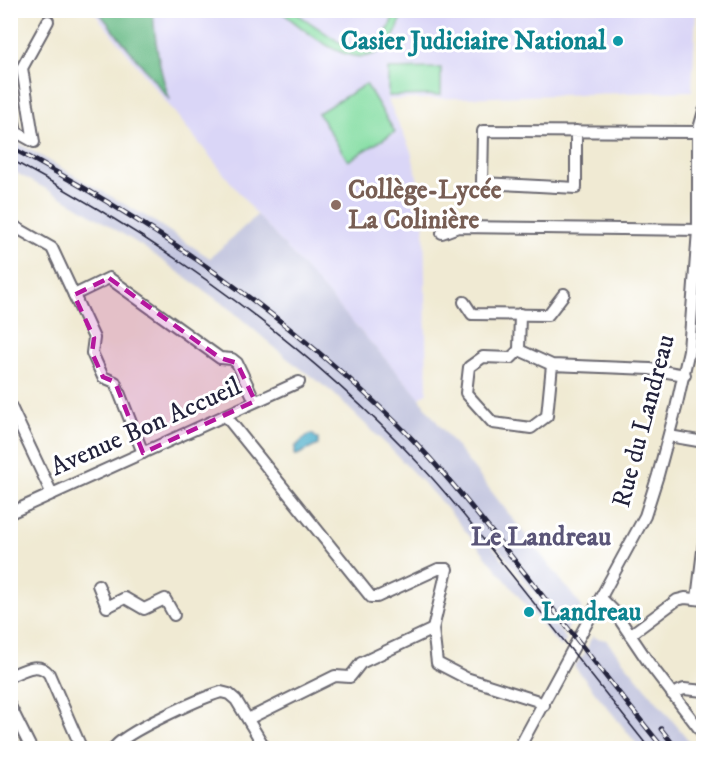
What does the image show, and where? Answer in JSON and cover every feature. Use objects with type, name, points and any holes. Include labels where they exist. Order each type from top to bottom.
[{"type":"street","points":[[10,100],[16,132],[34,142],[22,68],[48,21]]},
{"type":"street","name":"Rue du Landreau","points":[[519,748],[645,516],[669,436],[685,375],[692,325],[701,230],[699,132],[704,111]]},
{"type":"street","points":[[576,131],[576,188],[482,183],[483,131],[576,131],[699,132]]},
{"type":"street","points":[[10,224],[52,248],[94,338],[92,353],[103,376],[115,382],[143,453]]},
{"type":"street","points":[[442,233],[458,228],[701,230]]},
{"type":"street","points":[[74,295],[109,278],[220,358],[232,359],[237,363],[255,401]]},
{"type":"street","points":[[464,302],[472,314],[548,315],[564,294]]},
{"type":"street","points":[[520,314],[519,350],[512,358],[483,357],[469,367],[466,393],[493,423],[531,428],[547,416],[552,364]]},
{"type":"street","points":[[519,350],[552,364],[650,369],[685,375]]},
{"type":"street","name":"Avenue Bon Accueil","points":[[10,513],[299,382]]},
{"type":"street","points":[[10,405],[52,494]]},
{"type":"street","points":[[225,415],[371,597],[377,597],[438,569],[447,569],[433,629],[436,663],[466,678],[544,705]]},
{"type":"street","points":[[669,436],[704,442]]},
{"type":"street","points":[[630,635],[677,600],[700,599],[704,542]]},
{"type":"street","points":[[98,585],[107,607],[126,598],[144,609],[165,600],[174,615]]},
{"type":"street","points":[[601,597],[610,606],[704,735]]},
{"type":"street","points":[[248,719],[335,676],[350,677],[361,663],[433,629]]},
{"type":"street","points":[[10,676],[32,667],[46,670],[80,745]]},
{"type":"street","points":[[672,694],[684,689],[704,691]]},
{"type":"street","points":[[114,748],[120,741],[167,716],[221,692],[232,696],[265,748]]},
{"type":"street","points":[[10,706],[31,748]]},
{"type":"highlighted area","points":[[109,278],[220,358],[237,363],[255,401],[143,453],[115,382],[103,377],[92,353],[94,338],[74,295]]},
{"type":"shaded area","name":"Collège-Lycée La Colinière","points":[[93,11],[696,11],[692,91],[388,100],[411,151],[424,220],[427,393],[420,398],[257,215]]},
{"type":"shaded area","points":[[11,139],[152,220],[210,258],[257,215],[420,398],[582,607],[565,632],[493,542],[490,543],[567,640],[560,647],[446,507],[332,392],[288,359],[230,309],[142,246],[76,205],[11,170]]},
{"type":"shaded area","points":[[592,635],[606,640],[695,748],[640,748],[574,666],[583,656]]},
{"type":"green space","points":[[98,11],[153,11],[158,56],[170,100]]},
{"type":"green space","points":[[280,11],[293,11],[339,42],[359,48],[379,42],[389,28],[395,11],[402,11],[398,29],[388,44],[376,54],[362,57],[332,48]]},
{"type":"green space","points":[[441,68],[441,95],[388,96],[388,69]]},
{"type":"green space","points":[[366,84],[395,132],[348,161],[318,113]]},
{"type":"water","points":[[312,434],[318,439],[318,445],[295,456],[295,447],[305,437]]},
{"type":"tram line","points":[[10,159],[66,190],[176,259],[229,296],[330,377],[377,421],[446,494],[649,748]]},
{"type":"railway","points":[[10,147],[110,203],[206,266],[252,299],[341,371],[434,462],[663,748]]},
{"type":"railway","points":[[661,729],[676,748]]},
{"type":"place","name":"Casier Judiciaire National","points":[[618,41]]},
{"type":"place","name":"Collège-Lycée La Colinière","points":[[336,205]]},
{"type":"place","name":"Landreau","points":[[529,612]]},
{"type":"district","name":"Le Landreau","points":[[541,537]]}]
